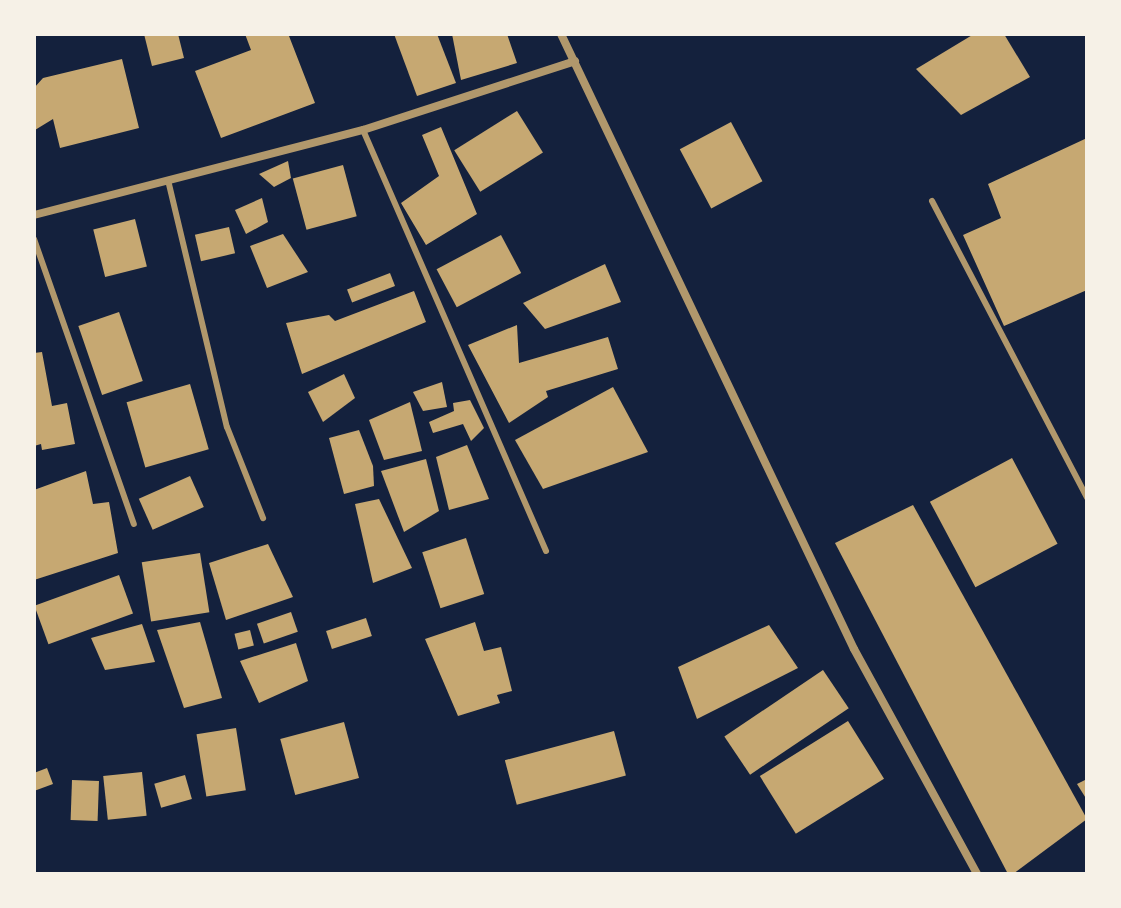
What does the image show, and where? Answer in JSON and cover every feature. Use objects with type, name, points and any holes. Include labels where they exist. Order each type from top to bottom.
[{"type":"street","points":[[561,34],[854,649],[977,874]]},
{"type":"street","points":[[34,215],[363,130],[575,61]]},
{"type":"lane","points":[[363,130],[546,551]]},
{"type":"lane","points":[[168,180],[227,427],[263,518]]},
{"type":"lane","points":[[932,201],[1087,498]]},
{"type":"lane","points":[[34,239],[134,524]]},
{"type":"building","points":[[144,34],[178,34],[184,58],[152,66]]},
{"type":"building","points":[[245,34],[289,36],[315,103],[221,138],[195,71],[251,50]]},
{"type":"building","points":[[394,34],[437,34],[456,83],[417,96]]},
{"type":"building","points":[[452,34],[507,34],[517,63],[461,80]]},
{"type":"building","points":[[974,34],[1004,34],[1030,77],[961,115],[916,69]]},
{"type":"building","points":[[122,59],[139,128],[60,148],[53,119],[35,130],[34,88],[43,78]]},
{"type":"building","points":[[517,111],[543,153],[480,192],[454,150]]},
{"type":"building","points":[[731,122],[762,181],[711,208],[680,149]]},
{"type":"building","points":[[441,127],[477,214],[426,245],[401,203],[439,176],[422,135]]},
{"type":"building","points":[[1087,138],[1087,290],[1004,326],[963,235],[1001,218],[988,184]]},
{"type":"building","points":[[288,161],[291,178],[274,187],[259,174]]},
{"type":"building","points":[[343,165],[357,216],[306,230],[293,178]]},
{"type":"building","points":[[262,198],[268,222],[246,234],[235,210]]},
{"type":"building","points":[[135,219],[147,267],[105,277],[93,229]]},
{"type":"building","points":[[229,227],[235,253],[201,261],[195,235]]},
{"type":"building","points":[[283,234],[308,272],[267,288],[250,246]]},
{"type":"building","points":[[501,235],[521,273],[457,307],[437,269]]},
{"type":"building","points":[[605,264],[621,302],[545,329],[523,303]]},
{"type":"building","points":[[390,273],[395,286],[352,303],[347,289]]},
{"type":"building","points":[[414,291],[426,322],[302,374],[286,323],[329,315],[335,321]]},
{"type":"building","points":[[119,312],[143,381],[102,395],[78,326]]},
{"type":"building","points":[[517,325],[519,363],[608,337],[618,369],[546,391],[548,397],[509,423],[468,345]]},
{"type":"building","points":[[42,352],[52,406],[67,403],[75,444],[42,450],[41,444],[34,446],[34,353]]},
{"type":"building","points":[[344,374],[355,398],[323,422],[308,392]]},
{"type":"building","points":[[442,382],[447,407],[423,411],[413,392]]},
{"type":"building","points":[[190,384],[209,449],[145,468],[127,402]]},
{"type":"building","points":[[613,387],[648,452],[543,489],[515,440]]},
{"type":"building","points":[[470,400],[484,428],[471,441],[463,424],[433,433],[429,422],[454,411],[453,403]]},
{"type":"building","points":[[410,402],[422,451],[384,460],[369,420]]},
{"type":"building","points":[[359,430],[373,466],[374,486],[344,494],[329,438]]},
{"type":"building","points":[[467,445],[489,499],[449,510],[436,457]]},
{"type":"building","points":[[1012,458],[1058,544],[975,587],[930,502]]},
{"type":"building","points":[[426,459],[439,511],[404,532],[381,471]]},
{"type":"building","points":[[86,471],[93,504],[109,502],[118,553],[34,580],[34,490]]},
{"type":"building","points":[[190,476],[204,507],[153,530],[139,499]]},
{"type":"building","points":[[379,499],[412,568],[373,583],[355,504]]},
{"type":"building","points":[[913,505],[1087,819],[1013,874],[1008,874],[835,543]]},
{"type":"building","points":[[466,538],[484,594],[440,608],[422,552]]},
{"type":"building","points":[[268,544],[293,597],[226,620],[209,563]]},
{"type":"building","points":[[200,553],[209,612],[151,621],[142,562]]},
{"type":"building","points":[[119,575],[133,614],[48,644],[34,606]]},
{"type":"building","points":[[291,612],[298,632],[264,644],[257,624]]},
{"type":"building","points":[[366,618],[372,636],[332,649],[326,631]]},
{"type":"building","points":[[200,622],[222,698],[184,708],[157,630]]},
{"type":"building","points":[[475,622],[484,651],[501,647],[512,691],[497,695],[500,703],[458,716],[425,639]]},
{"type":"building","points":[[142,624],[155,662],[105,670],[91,638]]},
{"type":"building","points":[[769,625],[798,668],[697,719],[678,667]]},
{"type":"building","points":[[250,630],[254,646],[238,649],[234,634]]},
{"type":"building","points":[[296,643],[308,681],[259,703],[240,661]]},
{"type":"building","points":[[823,670],[849,708],[750,775],[724,737]]},
{"type":"building","points":[[848,721],[884,779],[796,834],[760,776]]},
{"type":"building","points":[[344,722],[359,778],[295,795],[280,739]]},
{"type":"building","points":[[236,728],[246,790],[206,796],[196,734]]},
{"type":"building","points":[[614,731],[626,775],[517,805],[505,760]]},
{"type":"building","points":[[47,768],[53,784],[34,791],[34,773]]},
{"type":"building","points":[[142,772],[147,816],[108,820],[103,776]]},
{"type":"building","points":[[185,775],[192,799],[161,808],[154,784]]},
{"type":"building","points":[[1087,779],[1087,800],[1077,784]]},
{"type":"building","points":[[72,780],[99,781],[98,821],[71,820]]}]
